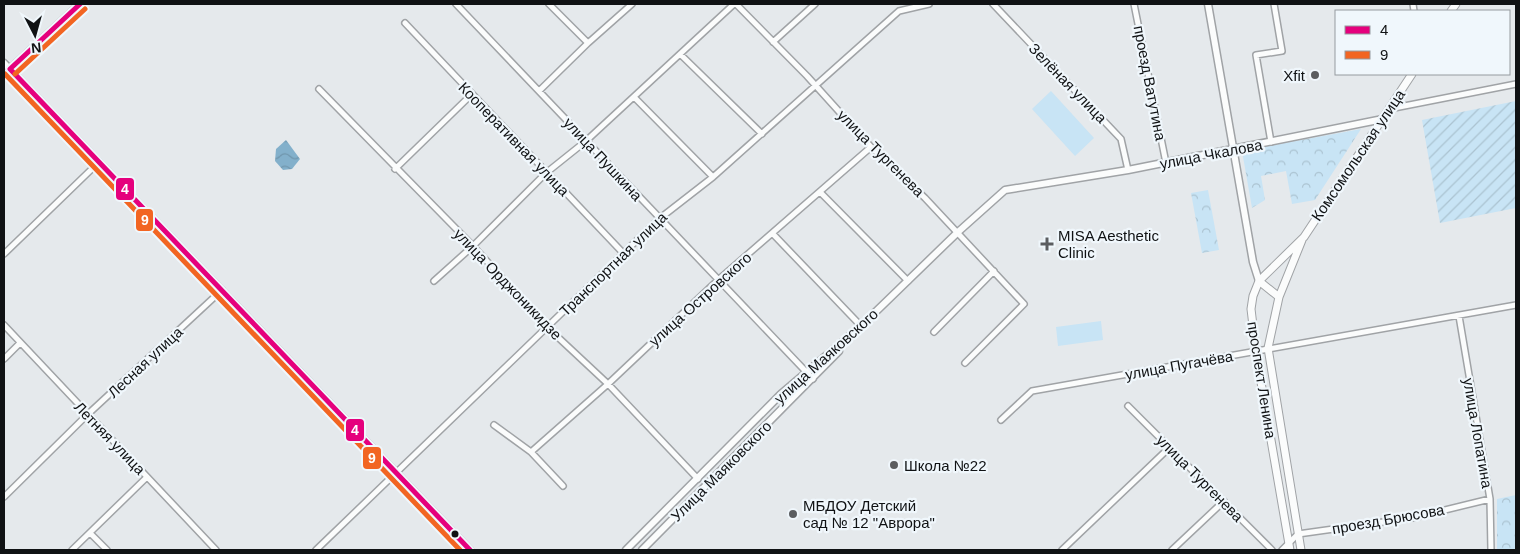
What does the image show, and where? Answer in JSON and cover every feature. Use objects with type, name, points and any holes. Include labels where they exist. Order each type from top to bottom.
[{"type":"main road","name":"Комсомольская улица","points":[[1259,282],[1304,237],[1411,75]]},
{"type":"main road","name":"Комсомольская улица","points":[[1280,297],[1304,237]]},
{"type":"main road","points":[[1259,282],[1280,297]]},
{"type":"main road","name":"проспект Ленина","points":[[1259,282],[1251,309],[1256,352],[1289,547]]},
{"type":"main road","name":"проспект Ленина","points":[[1280,297],[1268,348],[1301,550]]},
{"type":"street","points":[[4,75],[80,4]]},
{"type":"street","name":"улица Пушкина","points":[[456,4],[717,281],[813,379]]},
{"type":"street","points":[[549,4],[588,42]]},
{"type":"street","points":[[540,91],[588,42],[632,4]]},
{"type":"street","points":[[434,281],[473,246],[546,173],[586,141],[735,4]]},
{"type":"street","name":"улица Тургенева","points":[[735,4],[816,86],[871,148],[958,232],[1024,304],[965,362]]},
{"type":"street","points":[[774,42],[815,4]]},
{"type":"street","name":"Транспортная улица","points":[[316,550],[398,473],[659,219],[762,134],[899,11],[929,4]]},
{"type":"street","name":"Зелёная улица","points":[[993,4],[1121,139],[1128,170]]},
{"type":"street","name":"проезд Ватутина","points":[[1134,4],[1166,163]]},
{"type":"street","points":[[1208,4],[1259,282]]},
{"type":"street","points":[[1271,142],[1256,55],[1282,51],[1274,4]]},
{"type":"street","name":"Кооперативная улица","points":[[405,23],[471,95],[624,254]]},
{"type":"street","points":[[680,54],[762,134]]},
{"type":"street","points":[[4,63],[470,550]]},
{"type":"street","points":[[1389,109],[1516,84]]},
{"type":"street","name":"улица Орджоникидзе","points":[[318,89],[473,246],[547,327],[608,384],[698,479]]},
{"type":"street","points":[[395,168],[471,95]]},
{"type":"street","points":[[634,97],[712,177]]},
{"type":"street","name":"улица Чкалова","points":[[1040,185],[1234,150],[1383,119]]},
{"type":"street","name":"улица Островского","points":[[531,452],[608,384],[717,281],[871,148]]},
{"type":"street","points":[[4,254],[99,162]]},
{"type":"street","name":"улица Маяковского","points":[[626,550],[781,394],[861,326],[958,232],[1005,190],[1040,185]]},
{"type":"street","points":[[820,192],[908,281]]},
{"type":"street","points":[[773,234],[861,326]]},
{"type":"street","points":[[934,332],[994,271]]},
{"type":"street","name":"Лесная улица","points":[[4,497],[88,415],[222,290]]},
{"type":"street","name":"улица Пугачёва","points":[[1001,420],[1032,391],[1516,305]]},
{"type":"street","name":"улица Лопатина","points":[[1459,316],[1490,499],[1491,550]]},
{"type":"street","name":"Летняя улица","points":[[4,325],[216,550]]},
{"type":"street","name":"Улица Маяковского","points":[[642,550],[813,379],[861,326]]},
{"type":"street","points":[[4,359],[20,342]]},
{"type":"street","name":"улица Тургенева","points":[[1128,406],[1272,550]]},
{"type":"street","points":[[494,425],[531,452],[563,486]]},
{"type":"street","points":[[1062,550],[1169,448]]},
{"type":"street","points":[[72,550],[148,477]]},
{"type":"street","name":"проезд Брюсова","points":[[1298,534],[1397,520],[1490,499]]},
{"type":"street","points":[[1172,550],[1224,500]]},
{"type":"street","points":[[90,533],[107,550]]},
{"type":"street","points":[[1282,550],[1289,547],[1298,534]]},
{"type":"green space","points":[[1051,91],[1094,138],[1075,156],[1032,109]]},
{"type":"green space","points":[[1516,101],[1516,208],[1440,223],[1422,120]]},
{"type":"green space","points":[[1361,129],[1315,200],[1292,204],[1286,171],[1261,176],[1265,200],[1252,208],[1242,151]]},
{"type":"green space","points":[[1208,190],[1219,250],[1202,253],[1191,193]]},
{"type":"green space","points":[[1101,321],[1103,340],[1058,346],[1056,327]]},
{"type":"green space","points":[[1516,495],[1516,550],[1497,550],[1497,499]]},
{"type":"water","points":[[286,140],[300,159],[292,169],[283,170],[275,161],[276,149]]},
{"type":"transit line","name":"4","points":[[10,69],[80,4]]},
{"type":"transit line","name":"9","points":[[15,74],[85,9]]},
{"type":"transit line","name":"4","points":[[10,69],[470,550]]},
{"type":"transit line","name":"9","points":[[5,74],[460,550]]},
{"type":"place","name":"Xfit","points":[[1315,75]]},
{"type":"place","name":"MISA Aesthetic Clinic","points":[[1047,244]]},
{"type":"place","name":"Школа №22","points":[[894,465]]},
{"type":"place","name":"МБДОУ Детский сад № 12 \"Аврора\"","points":[[793,514]]}]
